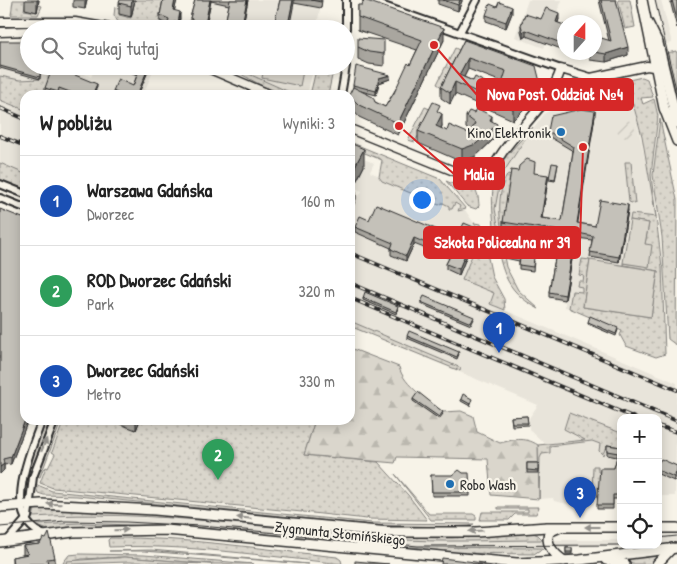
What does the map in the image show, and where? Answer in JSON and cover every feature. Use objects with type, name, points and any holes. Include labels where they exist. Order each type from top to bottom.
[{"type":"main road","points":[[642,0],[648,22],[658,43],[677,123]]},
{"type":"main road","points":[[648,22],[648,35],[655,66],[673,106]]},
{"type":"main road","points":[[673,106],[666,115],[677,141]]},
{"type":"main road","name":"Zygmunta Słomińskiego","points":[[0,508],[30,504],[155,510],[380,532],[459,532],[563,527],[617,527]]},
{"type":"main road","points":[[563,527],[549,532],[548,538],[553,552],[564,561]]},
{"type":"main road","points":[[662,528],[677,528]]},
{"type":"main road","name":"Zygmunta Słomińskiego","points":[[4,542],[46,535],[100,530],[179,531],[486,561],[594,559],[675,548]]},
{"type":"main road","points":[[657,564],[675,548]]},
{"type":"main road","points":[[594,559],[625,564]]},
{"type":"street","points":[[346,0],[346,20]]},
{"type":"street","points":[[367,0],[590,78],[655,66],[665,70]]},
{"type":"street","points":[[460,32],[477,0]]},
{"type":"street","points":[[0,22],[20,22]]},
{"type":"street","points":[[0,32],[20,31]]},
{"type":"street","points":[[355,131],[486,184],[497,157],[550,95],[561,69]]},
{"type":"street","points":[[224,75],[259,90]]},
{"type":"street","points":[[342,90],[344,75]]},
{"type":"street","points":[[0,184],[20,192]]},
{"type":"street","points":[[0,198],[20,206]]},
{"type":"street","points":[[40,425],[22,476],[20,514],[25,522],[35,531],[46,535]]},
{"type":"street","points":[[4,542],[25,522],[30,504],[32,477],[52,425]]},
{"type":"shaded area","points":[[204,0],[322,0],[318,20],[200,20]]},
{"type":"shaded area","points":[[528,0],[562,0],[544,48],[515,37]]},
{"type":"shaded area","points":[[654,0],[661,0],[672,43],[665,44]]},
{"type":"shaded area","points":[[0,43],[20,59],[20,75],[87,75],[91,77],[92,75],[151,75],[145,90],[20,90],[20,186],[0,178]]},
{"type":"shaded area","points":[[251,75],[312,75],[308,90],[285,90]]},
{"type":"shaded area","points":[[590,92],[592,100],[621,93],[622,97],[629,95],[631,103],[633,103],[653,195],[660,254],[569,308],[565,307],[565,302],[549,299],[556,260],[532,257],[518,243],[509,239],[499,240],[495,204],[497,188],[505,168],[545,113]]},
{"type":"shaded area","points":[[626,120],[632,123],[635,129],[632,135],[626,138],[620,135],[617,129],[620,123]]},
{"type":"shaded area","points":[[355,156],[374,163],[370,172],[430,197],[451,199],[465,210],[478,229],[482,231],[494,293],[490,304],[677,383],[675,496],[662,496],[662,414],[617,414],[617,499],[599,499],[592,493],[582,493],[580,499],[576,498],[577,506],[554,501],[553,498],[539,499],[538,445],[545,444],[529,429],[529,418],[538,405],[355,328],[355,194],[359,196],[362,191],[355,188]]},
{"type":"shaded area","points":[[78,515],[202,520],[428,541],[543,540],[543,548],[405,547],[176,526],[81,523],[35,525],[31,522],[33,517]]},
{"type":"shaded area","points":[[677,535],[677,543],[662,545],[662,536]]},
{"type":"shaded area","points":[[551,540],[617,540],[617,546],[551,548]]},
{"type":"green space","points":[[13,0],[26,0],[24,10],[37,12],[38,5],[42,6],[38,15],[11,15]]},
{"type":"green space","points":[[135,0],[165,0],[159,20],[117,20],[114,15],[115,7],[120,8],[119,15],[131,18]]},
{"type":"green space","points":[[618,0],[630,0],[635,27],[625,29]]},
{"type":"green space","points":[[455,48],[461,51],[442,87],[437,84]]},
{"type":"green space","points":[[676,51],[677,54],[676,99],[663,54]]},
{"type":"green space","points":[[40,75],[54,75],[46,90],[20,90],[20,108],[0,100],[0,76],[20,80],[40,79]]},
{"type":"green space","points":[[243,75],[251,75],[285,90],[268,88]]},
{"type":"green space","points":[[262,75],[302,75],[300,86],[262,78]]},
{"type":"green space","points":[[315,75],[332,75],[329,90],[311,90]]},
{"type":"green space","points":[[642,77],[647,79],[653,97],[641,98],[643,104],[654,99],[658,116],[651,175],[662,267],[665,354],[656,357],[626,346],[620,335],[622,331],[569,308],[572,291],[582,292],[582,287],[577,286],[578,281],[583,281],[584,276],[579,275],[582,259],[590,260],[583,307],[651,317],[658,271],[623,265],[623,263],[649,266],[645,244],[649,223],[630,220],[631,214],[656,217],[642,136],[627,90],[629,80]]},
{"type":"green space","points":[[561,83],[563,84],[558,95],[498,163],[557,92]]},
{"type":"green space","points":[[425,107],[432,110],[415,142],[408,140]]},
{"type":"green space","points":[[660,119],[677,200],[676,345],[668,339],[662,237],[653,175]]},
{"type":"green space","points":[[533,127],[501,176],[495,209],[506,267],[518,290],[539,309],[521,297],[508,281],[500,259],[494,229],[492,198],[495,175],[498,168]]},
{"type":"green space","points":[[355,144],[440,179],[466,209],[458,211],[460,206],[455,203],[452,209],[449,209],[449,206],[443,203],[439,205],[382,181],[379,177],[382,160],[355,149]]},
{"type":"green space","points":[[625,162],[631,162],[635,204],[629,202]]},
{"type":"green space","points":[[0,163],[20,172],[20,187],[0,180]]},
{"type":"green space","points":[[508,174],[511,175],[503,227],[501,227],[501,193]]},
{"type":"green space","points":[[446,181],[460,187],[463,183],[474,188],[479,206],[476,209],[467,206]]},
{"type":"green space","points":[[630,220],[649,223],[645,244],[652,245],[649,267],[623,263]]},
{"type":"green space","points":[[474,223],[481,224],[492,277],[504,299],[505,310],[490,304],[494,293],[462,280],[482,231],[478,230]]},
{"type":"green space","points":[[590,260],[658,271],[651,317],[583,307]]},
{"type":"green space","points":[[355,323],[461,368],[460,371],[355,328]]},
{"type":"green space","points":[[355,350],[399,367],[411,386],[443,412],[461,411],[473,416],[477,432],[500,443],[528,440],[538,445],[539,499],[491,495],[488,459],[397,457],[395,463],[304,455],[313,425],[355,425]]},
{"type":"green space","points":[[569,413],[617,431],[617,450],[605,449],[603,455],[599,451],[600,444],[592,441],[550,446],[550,453],[542,454],[540,458],[539,499],[538,445],[585,440],[564,429]]},
{"type":"green space","points":[[44,425],[48,425],[29,476],[26,476]]},
{"type":"green space","points":[[60,425],[40,477],[36,477],[55,429]]},
{"type":"green space","points":[[62,425],[313,425],[304,455],[378,462],[408,495],[427,520],[368,519],[368,516],[367,519],[303,512],[302,510],[302,512],[53,488],[40,483],[46,467],[48,468],[55,454],[52,452]]},
{"type":"green space","points":[[593,466],[598,466],[598,472],[600,472],[599,496],[595,497],[592,493]]},
{"type":"green space","points":[[395,474],[429,514],[473,514],[476,516],[476,520],[431,520]]},
{"type":"green space","points":[[35,484],[52,491],[372,523],[474,524],[445,527],[371,525],[77,496],[44,495],[38,493]]},
{"type":"green space","points":[[498,507],[539,507],[536,514],[515,514],[509,520],[480,520],[482,512],[528,512],[528,509],[498,509]]},
{"type":"green space","points":[[35,509],[165,515],[386,537],[452,538],[533,533],[543,540],[411,540],[168,518],[78,515],[33,517]]},
{"type":"green space","points":[[81,523],[156,526],[48,530],[35,525]]},
{"type":"green space","points":[[166,527],[201,528],[405,547],[543,548],[534,554],[455,553]]},
{"type":"green space","points":[[110,538],[167,539],[252,547],[337,557],[341,560],[342,564],[196,549],[109,547],[108,540]]},
{"type":"green space","points":[[151,550],[308,564],[144,551],[109,551]]},
{"type":"green space","points":[[659,553],[652,564],[633,564],[627,560],[628,558]]},
{"type":"green space","points":[[69,555],[144,555],[254,564],[212,564],[124,557],[82,559],[62,564]]},
{"type":"green space","points":[[124,557],[212,564],[128,562],[68,564],[67,561]]},
{"type":"building","points":[[120,0],[132,0],[131,6],[119,3]]},
{"type":"building","points":[[163,0],[175,0],[173,10],[180,12],[179,20],[169,20],[160,15]]},
{"type":"building","points":[[195,0],[210,0],[206,20],[192,20],[190,18]]},
{"type":"building","points":[[230,0],[247,0],[243,20],[226,20]]},
{"type":"building","points":[[280,0],[293,0],[289,20],[275,20]]},
{"type":"building","points":[[364,0],[444,28],[398,123],[359,105],[355,101],[355,90],[352,90],[353,87],[373,97],[375,102],[385,107],[408,63],[410,65],[422,40],[358,17],[358,5],[362,5]]},
{"type":"building","points":[[443,0],[460,0],[458,5]]},
{"type":"building","points":[[601,0],[616,0],[628,47],[606,54],[602,53],[602,38],[611,41]]},
{"type":"building","points":[[672,0],[677,0],[677,20]]},
{"type":"building","points":[[499,2],[512,7],[506,22],[486,15],[490,4],[497,7]]},
{"type":"building","points":[[546,8],[559,13],[556,22],[557,41],[526,30],[523,32],[521,25],[525,14],[541,19]]},
{"type":"building","points":[[358,38],[384,40],[384,54],[369,52],[358,47]]},
{"type":"building","points":[[464,40],[536,66],[540,82],[513,109],[455,82],[450,93],[441,87]],"holes":[[[468,58],[506,71],[500,90],[475,77],[473,81],[459,75]]]},
{"type":"building","points":[[0,41],[20,41],[20,72],[0,66]]},
{"type":"building","points":[[356,66],[390,75],[379,78],[376,91],[353,85]]},
{"type":"building","points":[[50,75],[75,75],[97,84],[94,90],[64,90],[59,88],[58,90],[52,90],[45,88]]},
{"type":"building","points":[[137,75],[145,75],[139,90],[113,90],[118,79],[133,86]]},
{"type":"building","points":[[433,102],[440,105],[437,111],[442,114],[436,126],[447,131],[449,125],[470,134],[475,123],[466,116],[469,111],[474,113],[476,108],[492,116],[490,120],[497,124],[476,144],[462,149],[418,131]]},
{"type":"building","points":[[581,109],[595,111],[577,223],[595,226],[600,200],[628,205],[619,257],[590,252],[593,236],[578,233],[575,237],[565,295],[549,292],[560,231],[503,222],[511,170],[518,171],[519,166],[527,159],[535,162],[534,173],[548,175],[541,218],[562,221],[574,147],[548,131],[551,116]]},
{"type":"building","points":[[355,145],[364,149],[355,166]]},
{"type":"building","points":[[552,163],[558,164],[555,179],[549,178]]},
{"type":"building","points":[[376,204],[457,238],[464,223],[476,228],[459,269],[446,264],[451,254],[414,238],[406,256],[391,249],[393,243],[355,227],[360,216],[369,220]]},
{"type":"building","points":[[0,209],[20,217],[20,425],[23,425],[11,457],[3,459],[4,464],[0,467]]},
{"type":"building","points":[[507,241],[521,243],[521,247],[524,248],[523,256],[534,257],[533,267],[519,265],[520,257],[505,253]]},
{"type":"building","points":[[365,292],[398,306],[396,312],[363,298]]},
{"type":"building","points":[[424,296],[474,317],[471,323],[421,302]]},
{"type":"building","points":[[590,316],[618,328],[616,334],[588,322]]},
{"type":"building","points":[[409,331],[459,352],[457,357],[407,336]]},
{"type":"building","points":[[418,392],[443,412],[439,417],[413,399]]},
{"type":"building","points":[[463,394],[472,399],[470,404],[461,399]]},
{"type":"building","points":[[527,416],[528,423],[512,423],[511,417]]},
{"type":"building","points":[[607,445],[617,446],[617,453],[607,451]]},
{"type":"building","points":[[617,457],[617,495],[613,495],[613,505],[597,505],[600,468],[614,468]]},
{"type":"building","points":[[662,459],[677,466],[674,477],[662,472]]},
{"type":"building","points":[[527,463],[538,463],[538,471],[527,470]]},
{"type":"building","name":"Robo Wash","points":[[459,470],[463,473],[469,473],[470,492],[432,492],[431,475],[453,475]]},
{"type":"building","points":[[49,533],[55,558],[47,559],[48,564],[13,564],[12,557],[28,554],[23,546],[40,544]]},
{"type":"building","points":[[566,548],[572,548],[572,552],[566,552]]},
{"type":"building","points":[[442,558],[483,563],[484,564],[441,564]]},
{"type":"building","points":[[355,561],[389,564],[355,564]]},
{"type":"tram line","points":[[655,0],[677,93]]},
{"type":"tram line","points":[[0,527],[65,521],[126,522],[201,526],[418,546],[617,545]]},
{"type":"tram line","points":[[662,538],[677,536]]},
{"type":"railway","points":[[0,108],[20,117]]},
{"type":"railway","points":[[0,136],[20,144]]},
{"type":"railway","points":[[355,255],[677,390]]},
{"type":"railway","points":[[355,285],[677,421]]},
{"type":"railway","points":[[355,300],[626,414]]},
{"type":"railway","points":[[662,427],[677,432]]},
{"type":"place","name":"Nova Post. Oddział №4","points":[[434,45]]},
{"type":"place","name":"Malia","points":[[399,126]]},
{"type":"place","name":"Kino Elektronik","points":[[561,132]]},
{"type":"place","name":"Szkoła Policealna nr 39","points":[[583,147]]},
{"type":"place","name":"Warszawa Gdańska","points":[[499,353]]},
{"type":"place","name":"ROD Dworzec Gdański","points":[[218,480]]},
{"type":"place","name":"Robo Wash","points":[[450,484]]},
{"type":"place","name":"Dworzec Gdański","points":[[580,518]]}]
